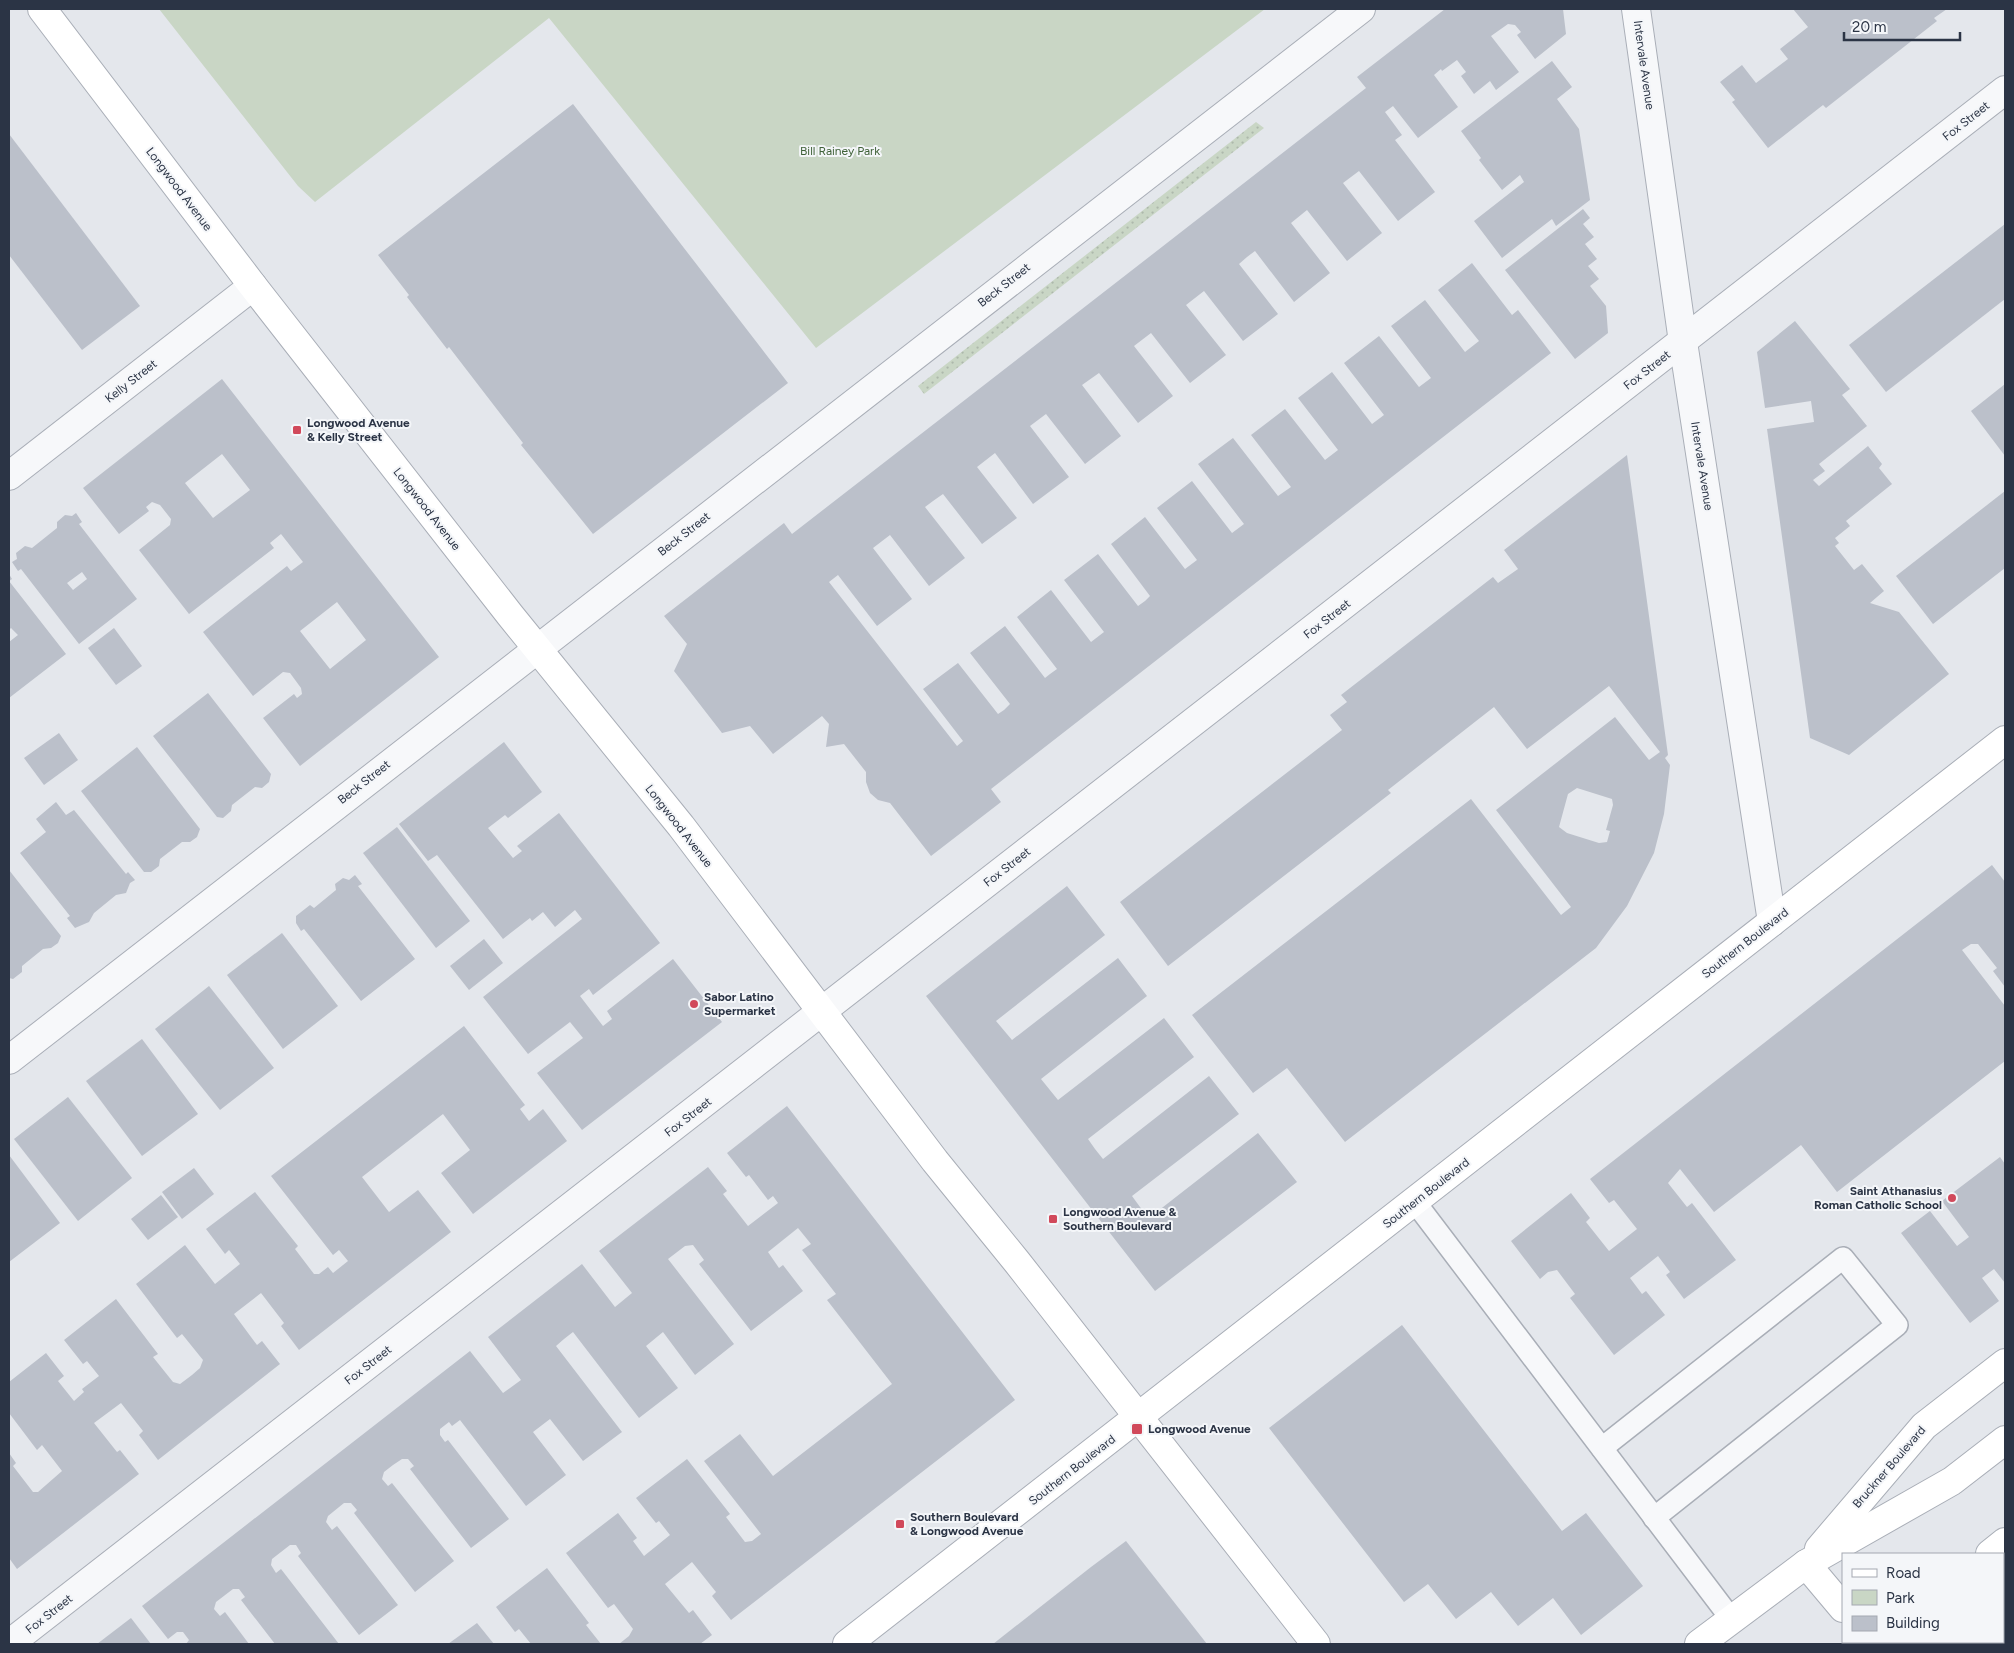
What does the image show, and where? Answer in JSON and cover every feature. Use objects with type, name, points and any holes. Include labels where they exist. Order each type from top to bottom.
[{"type":"main road","name":"Longwood Avenue","points":[[42,9],[253,286],[536,648],[680,826],[935,1161],[1316,1644]]},
{"type":"main road","name":"Southern Boulevard","points":[[847,1644],[1139,1418],[2005,740]]},
{"type":"main road","name":"Bruckner Boulevard","points":[[1806,1564],[1924,1426],[2005,1363]]},
{"type":"main road","name":"Bruckner Boulevard","points":[[1699,1644],[1806,1564],[1952,1481],[2005,1440]]},
{"type":"main road","points":[[1991,1553],[2005,1542]]},
{"type":"main road","points":[[1806,1564],[1842,1607]]},
{"type":"street","name":"Beck Street","points":[[9,1060],[536,648],[1360,9]]},
{"type":"street","name":"Intervale Avenue","points":[[1636,9],[1683,342],[1772,922]]},
{"type":"street","name":"Fox Street","points":[[9,1644],[822,1013],[883,963],[2005,90]]},
{"type":"street","name":"Kelly Street","points":[[9,476],[253,286]]},
{"type":"lane","points":[[1415,1202],[1469,1276],[1732,1620]]},
{"type":"lane","points":[[1602,1448],[1842,1258],[1897,1325],[1654,1518]]},
{"type":"green space","name":"Bill Rainey Park","points":[[159,9],[1265,9],[816,348],[549,18],[315,202],[298,186]]},
{"type":"green space","points":[[1256,122],[1264,128],[924,394],[918,386]]},
{"type":"building","points":[[1445,9],[1563,9],[1566,34],[1535,59],[1517,35],[1521,32],[1515,25],[1508,24],[1491,36],[1519,72],[1496,90],[1490,81],[1474,94],[1461,76],[1466,72],[1457,60],[1442,71],[1441,69],[1434,75],[1458,107],[1418,138],[1393,106],[1385,112],[1402,135],[1395,140],[1435,192],[1398,221],[1359,171],[1343,183],[1382,233],[1347,261],[1307,210],[1291,223],[1330,273],[1294,302],[1255,251],[1247,257],[1239,264],[1278,314],[1243,341],[1204,291],[1186,305],[1226,355],[1190,383],[1151,333],[1134,346],[1173,396],[1138,423],[1099,373],[1082,385],[1121,436],[1085,464],[1046,414],[1030,426],[1069,477],[1033,504],[995,453],[977,467],[1017,518],[982,544],[943,494],[925,507],[965,558],[929,586],[890,535],[873,548],[912,599],[877,626],[838,575],[829,582],[957,746],[963,741],[923,689],[958,663],[998,714],[1004,710],[1010,704],[970,653],[1005,626],[1045,678],[1057,669],[1017,617],[1051,590],[1091,642],[1104,632],[1064,580],[1098,554],[1138,606],[1145,601],[1150,596],[1111,544],[1145,517],[1185,569],[1197,560],[1157,508],[1192,481],[1232,533],[1244,524],[1198,464],[1233,438],[1278,496],[1291,487],[1251,435],[1285,409],[1325,460],[1338,450],[1298,398],[1332,372],[1372,424],[1384,415],[1344,363],[1379,336],[1419,387],[1431,378],[1391,326],[1425,300],[1465,352],[1479,341],[1438,290],[1472,263],[1512,315],[1518,310],[1551,353],[991,789],[1001,802],[931,856],[890,803],[878,800],[870,793],[866,782],[866,772],[844,744],[826,747],[829,724],[822,716],[773,754],[750,726],[722,733],[674,671],[687,644],[664,616],[784,523],[792,534],[1158,250],[1366,88],[1357,77]]},
{"type":"building","points":[[1793,9],[1947,9],[1934,18],[1937,21],[1826,108],[1823,105],[1768,148],[1732,102],[1735,100],[1720,82],[1742,65],[1756,83],[1788,59],[1780,49],[1808,27]]},
{"type":"building","points":[[1552,61],[1572,87],[1557,99],[1579,129],[1590,200],[1556,226],[1552,219],[1502,258],[1474,221],[1524,182],[1520,175],[1502,190],[1479,160],[1481,158],[1461,131]]},
{"type":"building","points":[[573,104],[788,383],[593,534],[521,445],[523,443],[449,347],[447,349],[378,255]]},
{"type":"building","points":[[9,134],[140,306],[82,350],[9,255]]},
{"type":"building","points":[[1583,209],[1590,218],[1583,224],[1594,237],[1585,244],[1597,259],[1588,266],[1599,279],[1590,286],[1606,306],[1608,333],[1575,359],[1505,270]]},
{"type":"building","points":[[2005,224],[2005,299],[1886,392],[1849,345]]},
{"type":"building","points":[[1795,321],[1850,389],[1842,395],[1867,426],[1819,464],[1825,471],[1813,480],[1819,486],[1868,446],[1882,464],[1879,468],[1892,484],[1846,521],[1850,526],[1835,538],[1839,543],[1835,546],[1854,570],[1862,564],[1884,591],[1870,603],[1899,612],[1949,674],[1849,755],[1810,738],[1767,429],[1814,422],[1811,401],[1765,408],[1757,352]]},
{"type":"building","points":[[222,379],[439,657],[300,766],[263,718],[294,694],[297,698],[302,694],[301,688],[290,673],[283,672],[253,696],[203,632],[287,566],[291,571],[303,562],[281,534],[270,543],[274,548],[189,614],[139,550],[170,525],[171,519],[160,505],[152,502],[146,507],[149,511],[119,534],[83,488]],"holes":[[[222,454],[250,490],[213,518],[185,483]],[[337,602],[366,640],[330,669],[300,631]]]},
{"type":"building","points":[[2005,384],[2005,456],[1971,411]]},
{"type":"building","points":[[1627,455],[1668,755],[1665,758],[1670,765],[1664,814],[1654,853],[1627,906],[1596,948],[1345,1142],[1287,1068],[1253,1093],[1192,1015],[1471,799],[1561,915],[1571,907],[1496,810],[1615,717],[1649,760],[1660,752],[1609,686],[1527,749],[1494,707],[1388,790],[1391,793],[1168,966],[1120,902],[1342,730],[1330,715],[1347,702],[1341,695],[1493,577],[1498,583],[1518,569],[1504,550]],"holes":[[[1577,788],[1612,799],[1613,805],[1606,830],[1610,831],[1607,842],[1599,843],[1567,833],[1559,827],[1568,794]]]},
{"type":"building","points":[[2005,491],[2005,568],[1933,624],[1896,576]]},
{"type":"building","points":[[76,513],[82,522],[79,524],[137,599],[79,644],[21,569],[18,571],[12,562],[17,559],[16,553],[25,546],[32,548],[57,528],[57,522],[65,515],[72,516]],"holes":[[[82,572],[87,579],[73,590],[67,583]]]},
{"type":"building","points":[[9,581],[66,654],[9,698],[9,642],[18,635],[11,628],[9,630]]},
{"type":"building","points":[[114,628],[142,666],[116,685],[88,648]]},
{"type":"building","points":[[208,693],[271,774],[269,782],[262,788],[255,787],[232,805],[231,811],[223,818],[217,817],[153,736]]},
{"type":"building","points":[[59,733],[78,760],[44,785],[24,758]]},
{"type":"building","points":[[504,742],[542,792],[508,818],[505,815],[488,828],[513,858],[522,851],[517,846],[559,813],[660,943],[593,995],[589,989],[580,996],[603,1026],[612,1019],[607,1011],[673,959],[722,1022],[582,1130],[537,1073],[583,1038],[570,1022],[528,1054],[483,997],[582,919],[575,910],[555,927],[543,912],[532,921],[530,918],[503,939],[437,855],[428,861],[399,824]]},
{"type":"building","points":[[137,747],[200,829],[197,837],[190,842],[182,842],[160,859],[159,866],[151,872],[144,872],[81,791]]},
{"type":"building","points":[[56,802],[66,815],[74,810],[126,874],[128,872],[135,880],[130,883],[126,893],[116,895],[94,913],[89,922],[75,928],[67,918],[70,916],[20,853],[46,832],[36,819]]},
{"type":"building","points":[[397,827],[470,921],[436,948],[363,853]]},
{"type":"building","points":[[1992,865],[2005,882],[2005,987],[1993,971],[1997,968],[1978,944],[1971,944],[1962,950],[2005,1006],[2005,1061],[1837,1192],[1801,1145],[1714,1212],[1680,1169],[1668,1183],[1687,1207],[1692,1203],[1736,1260],[1684,1299],[1666,1275],[1670,1272],[1658,1256],[1630,1278],[1642,1294],[1646,1291],[1665,1315],[1614,1355],[1570,1298],[1575,1294],[1557,1270],[1548,1272],[1540,1279],[1511,1241],[1571,1193],[1590,1218],[1586,1222],[1609,1251],[1637,1229],[1614,1200],[1609,1203],[1590,1179]]},
{"type":"building","points":[[9,870],[61,936],[58,943],[51,948],[43,949],[22,966],[22,972],[13,979],[9,978]]},
{"type":"building","points":[[355,875],[362,884],[358,886],[415,959],[361,1001],[304,929],[301,931],[296,923],[296,916],[310,905],[314,908],[336,890],[335,884],[343,878],[349,880]]},
{"type":"building","points":[[1067,886],[1105,935],[996,1021],[1012,1040],[1118,958],[1147,996],[1041,1079],[1058,1100],[1164,1018],[1194,1057],[1088,1139],[1095,1149],[1103,1159],[1209,1076],[1239,1114],[1132,1196],[1140,1207],[1149,1218],[1258,1133],[1297,1182],[1155,1291],[926,996]]},
{"type":"building","points":[[282,933],[338,1006],[283,1049],[227,975]]},
{"type":"building","points":[[484,939],[503,963],[469,990],[450,966]]},
{"type":"building","points":[[209,986],[274,1068],[220,1110],[155,1029]]},
{"type":"building","points":[[464,1026],[525,1105],[520,1109],[529,1121],[543,1109],[567,1141],[473,1214],[441,1173],[470,1150],[443,1114],[362,1177],[389,1212],[418,1190],[451,1232],[299,1350],[281,1326],[284,1323],[261,1293],[234,1314],[257,1345],[262,1341],[280,1364],[158,1460],[139,1435],[143,1431],[121,1403],[94,1423],[117,1452],[120,1450],[139,1474],[17,1569],[9,1558],[9,1453],[16,1463],[13,1466],[33,1492],[38,1492],[62,1471],[42,1445],[37,1450],[9,1413],[9,1382],[46,1353],[64,1376],[58,1381],[74,1401],[84,1392],[82,1389],[99,1376],[87,1361],[83,1364],[64,1340],[116,1299],[158,1354],[153,1357],[173,1382],[180,1384],[192,1375],[200,1368],[203,1360],[182,1334],[177,1338],[136,1284],[185,1245],[215,1284],[240,1264],[229,1250],[225,1254],[206,1229],[255,1192],[298,1246],[295,1249],[314,1274],[319,1274],[328,1267],[333,1273],[348,1261],[339,1250],[333,1255],[271,1176]]},
{"type":"building","points":[[142,1039],[198,1114],[142,1156],[86,1081]]},
{"type":"building","points":[[68,1097],[132,1178],[78,1221],[14,1139]]},
{"type":"building","points":[[787,1106],[1015,1400],[731,1620],[712,1596],[716,1592],[692,1562],[665,1584],[689,1613],[693,1610],[712,1635],[700,1644],[619,1644],[629,1636],[633,1629],[614,1604],[608,1608],[566,1553],[618,1513],[637,1538],[633,1541],[644,1556],[670,1535],[659,1521],[656,1523],[636,1498],[687,1459],[730,1514],[726,1517],[745,1542],[752,1541],[761,1534],[704,1461],[740,1434],[773,1476],[892,1384],[827,1300],[836,1294],[802,1250],[811,1244],[798,1228],[768,1252],[779,1268],[783,1265],[803,1291],[751,1331],[699,1264],[704,1260],[693,1245],[685,1246],[668,1259],[734,1344],[695,1375],[663,1332],[646,1346],[678,1388],[639,1418],[573,1332],[564,1339],[556,1346],[622,1432],[583,1461],[550,1419],[533,1432],[566,1475],[526,1506],[460,1420],[452,1426],[449,1422],[440,1429],[440,1435],[445,1442],[448,1440],[509,1519],[471,1548],[410,1469],[414,1466],[408,1459],[402,1459],[393,1465],[384,1472],[382,1479],[388,1486],[392,1483],[454,1561],[415,1592],[354,1513],[357,1510],[351,1503],[344,1503],[328,1516],[326,1522],[332,1530],[337,1526],[398,1605],[359,1635],[298,1556],[301,1553],[296,1545],[290,1545],[272,1559],[271,1565],[276,1573],[281,1569],[339,1644],[275,1644],[241,1600],[245,1597],[239,1589],[233,1589],[216,1602],[214,1609],[220,1616],[225,1612],[249,1644],[186,1644],[189,1640],[183,1632],[177,1632],[168,1639],[142,1606],[470,1351],[503,1393],[521,1380],[488,1337],[582,1264],[615,1307],[632,1293],[599,1251],[708,1167],[727,1191],[723,1194],[748,1226],[778,1203],[773,1196],[768,1200],[749,1175],[746,1177],[727,1153]]},
{"type":"building","points":[[9,1155],[60,1223],[9,1262]]},
{"type":"building","points":[[2000,1157],[2005,1164],[2005,1283],[1994,1269],[1982,1278],[1999,1301],[1970,1323],[1901,1233],[1930,1211],[1957,1246],[1969,1237],[1942,1201]]},
{"type":"building","points":[[194,1168],[214,1194],[182,1219],[162,1192]]},
{"type":"building","points":[[161,1195],[178,1217],[148,1240],[131,1219]]},
{"type":"building","points":[[1402,1325],[1562,1531],[1586,1513],[1643,1586],[1581,1635],[1553,1598],[1518,1626],[1491,1592],[1456,1619],[1428,1584],[1404,1602],[1269,1428]]},
{"type":"building","points":[[1126,1541],[1207,1644],[993,1644],[1091,1567]]},
{"type":"building","points":[[547,1568],[589,1623],[586,1625],[601,1644],[531,1644],[519,1629],[515,1632],[496,1607]]},
{"type":"building","points":[[131,1618],[151,1644],[97,1644]]},
{"type":"building","points":[[477,1623],[494,1644],[448,1644]]},
{"type":"place","name":"Longwood Avenue & Kelly Street","points":[[297,430]]},
{"type":"place","name":"Sabor Latino Supermarket","points":[[694,1004]]},
{"type":"place","name":"Saint Athanasius Roman Catholic School","points":[[1952,1198]]},
{"type":"place","name":"Longwood Avenue & Southern Boulevard","points":[[1053,1219]]},
{"type":"place","name":"Longwood Avenue","points":[[1137,1429]]},
{"type":"place","name":"Southern Boulevard & Longwood Avenue","points":[[900,1524]]}]
